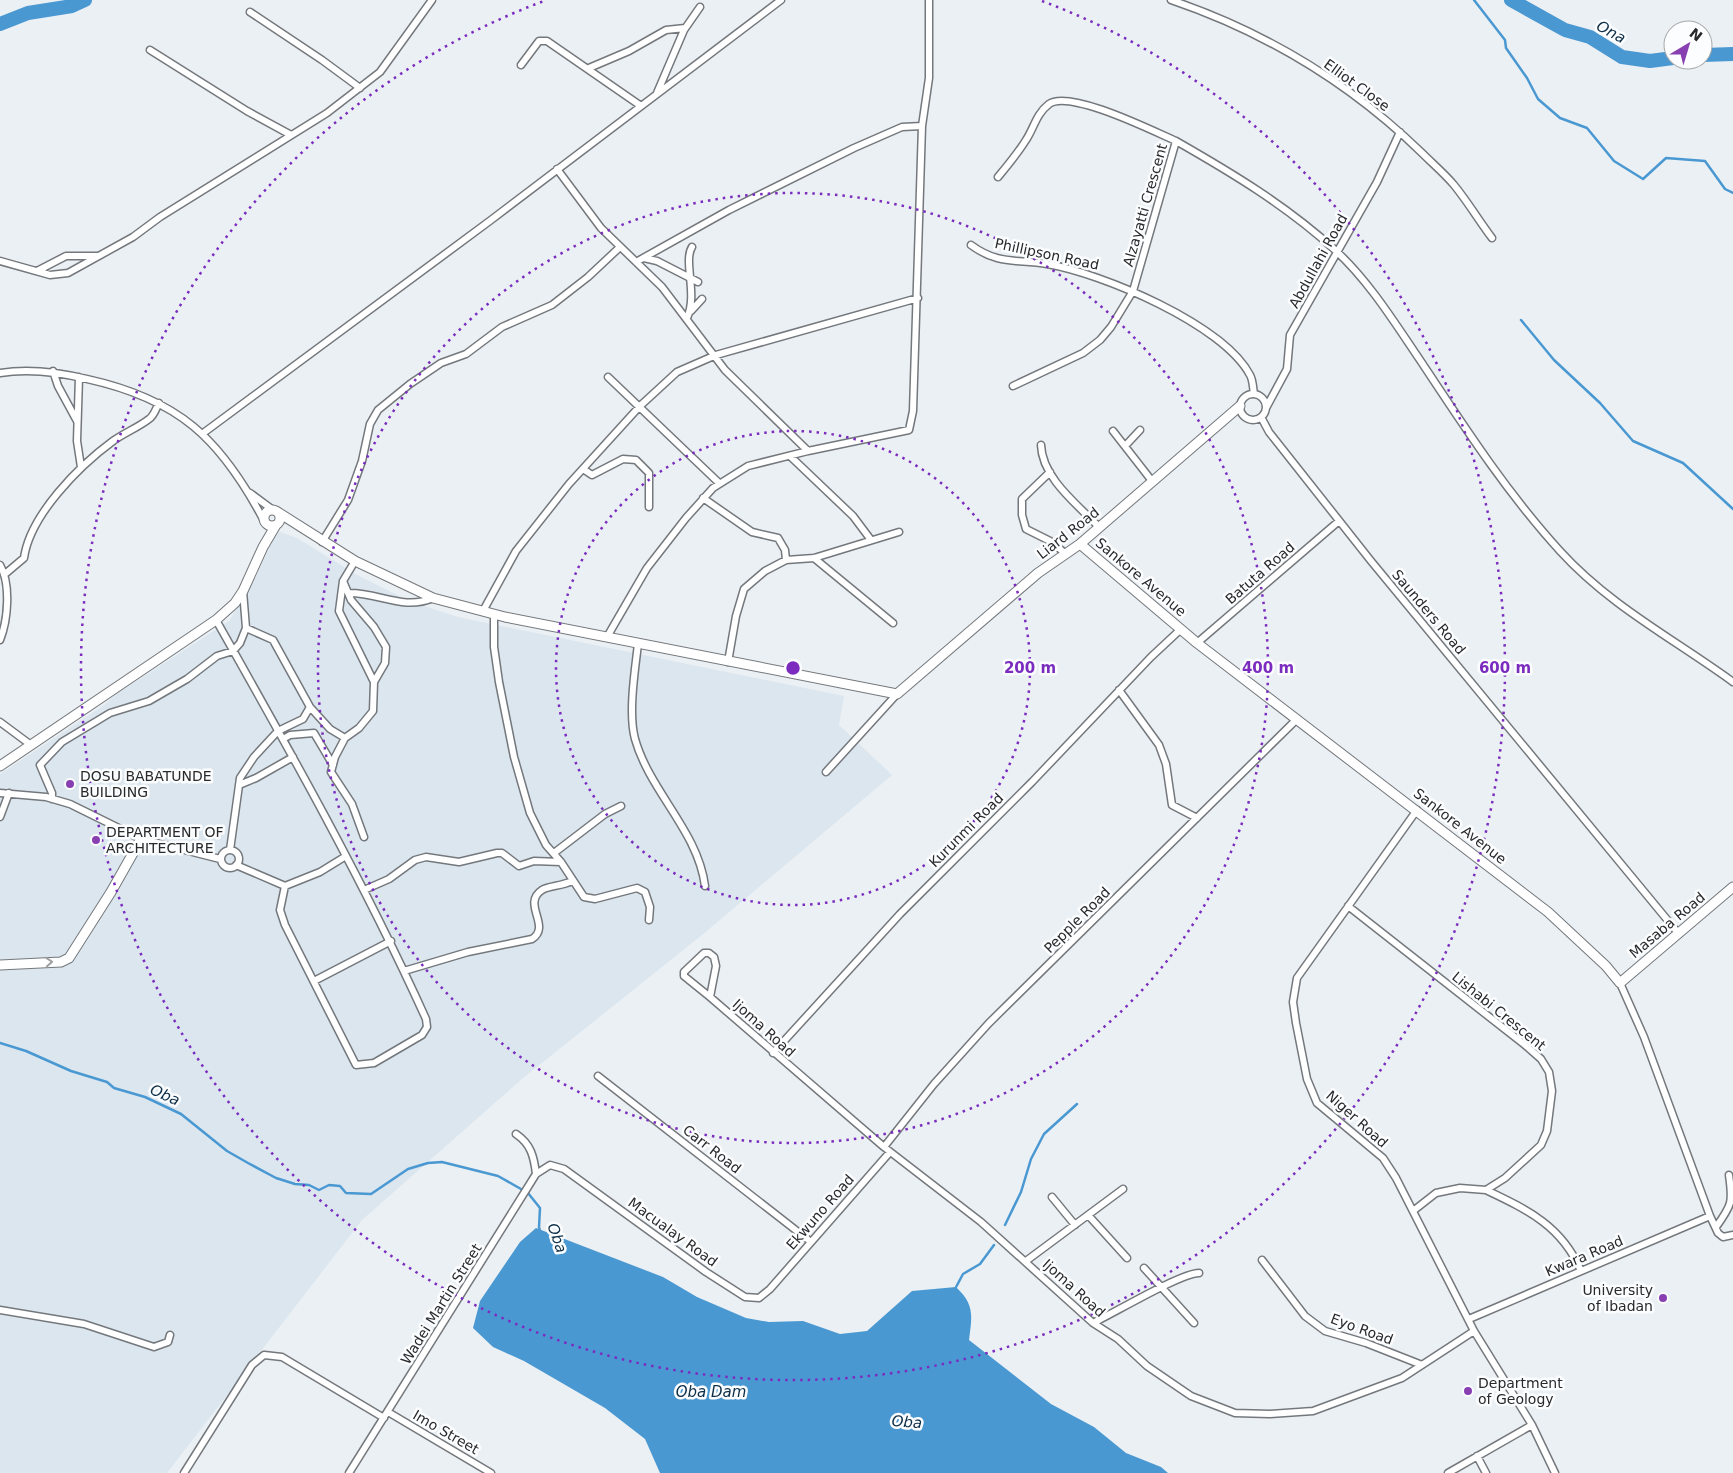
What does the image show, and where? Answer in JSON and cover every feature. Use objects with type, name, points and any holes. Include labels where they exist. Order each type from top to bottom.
[{"type":"street","points":[[0,261],[50,275],[68,273],[134,237],[160,217],[291,135],[360,88],[390,62],[432,0]]},
{"type":"street","points":[[202,434],[781,0]]},
{"type":"street","points":[[607,637],[647,568],[704,498],[719,483],[748,466],[808,451],[909,430],[913,411],[918,298],[922,126],[929,78],[929,0]]},
{"type":"street","name":"Elliot Close","points":[[1171,0],[1214,15],[1299,58],[1337,84],[1400,132],[1454,184],[1492,238]]},
{"type":"street","points":[[656,94],[685,28],[700,7]]},
{"type":"street","points":[[250,12],[360,88]]},
{"type":"street","points":[[588,68],[629,51],[666,30],[685,28]]},
{"type":"street","points":[[521,65],[543,40],[588,68],[641,106]]},
{"type":"street","points":[[150,50],[246,111],[291,135]]},
{"type":"street","points":[[998,177],[1027,139],[1038,116],[1050,103],[1065,100],[1087,105],[1176,141]]},
{"type":"street","points":[[636,262],[729,210],[854,148],[902,127],[922,126]]},
{"type":"street","name":"Abdullahi Road","points":[[1266,408],[1287,369],[1290,335],[1336,251],[1377,182],[1400,132]]},
{"type":"street","name":"Alzayatti Crescent","points":[[1133,291],[1176,141],[1243,179],[1286,209],[1336,251],[1368,288],[1398,329],[1504,484],[1560,552],[1604,594],[1733,682]]},
{"type":"street","points":[[557,169],[601,228],[688,315],[725,370],[808,451]]},
{"type":"street","name":"Phillipson Road","points":[[971,245],[995,259],[1014,263],[1046,264],[1102,279],[1133,291],[1176,313],[1224,346],[1250,376],[1254,394]]},
{"type":"street","points":[[322,542],[348,500],[362,461],[370,424],[378,410],[410,384],[441,363],[466,354],[502,327],[552,305],[588,277],[620,247]]},
{"type":"street","points":[[688,315],[695,281],[688,259],[692,247]]},
{"type":"street","points":[[37,271],[66,256],[97,256]]},
{"type":"street","points":[[644,258],[657,261],[695,281]]},
{"type":"street","points":[[1013,386],[1083,353],[1100,340],[1133,291]]},
{"type":"street","points":[[483,611],[516,551],[583,469],[640,406],[677,372],[716,355],[918,298]]},
{"type":"street","points":[[688,315],[702,299]]},
{"type":"street","points":[[0,373],[53,371],[137,392],[159,403],[186,420],[219,451],[249,492],[264,521],[272,526],[289,523],[301,528]]},
{"type":"street","points":[[53,371],[58,386],[63,392],[77,421]]},
{"type":"street","points":[[79,377],[77,445],[81,467]]},
{"type":"street","points":[[608,377],[719,483]]},
{"type":"street","points":[[1261,397],[1266,408],[1262,417],[1249,419],[1242,414],[1240,406],[1246,396],[1254,394],[1261,397],[1274,393]]},
{"type":"street","points":[[5,574],[24,558],[26,545],[41,518],[81,467],[128,430],[150,418],[159,403]]},
{"type":"street","name":"Liard Road","points":[[897,694],[1038,573],[1080,544],[1240,406]]},
{"type":"street","name":"Saunders Road","points":[[1262,417],[1269,432],[1339,521],[1679,934]]},
{"type":"street","points":[[1126,445],[1140,430]]},
{"type":"street","points":[[1113,431],[1126,445],[1152,481]]},
{"type":"street","points":[[1042,445],[1043,462],[1099,527]]},
{"type":"street","points":[[790,456],[853,516],[871,540]]},
{"type":"street","points":[[583,469],[592,475],[623,459],[636,460],[649,473],[649,507]]},
{"type":"street","points":[[1050,472],[1022,499],[1022,515],[1026,529],[1050,540],[1066,554]]},
{"type":"street","points":[[249,492],[322,542],[355,561],[433,598],[494,614],[638,644],[897,694]]},
{"type":"street","points":[[704,498],[752,532],[778,538],[786,550],[786,560]]},
{"type":"street","points":[[263,547],[266,512],[275,510]]},
{"type":"street","points":[[0,766],[216,620],[235,603],[244,591],[263,547],[277,524],[279,514],[275,510]]},
{"type":"street","name":"Batuta Road","points":[[1197,643],[1339,521]]},
{"type":"street","points":[[728,662],[736,616],[744,589],[765,571],[786,560],[814,558],[899,532]]},
{"type":"street","name":"Sankore Avenue","points":[[1080,544],[1197,643],[1548,912],[1606,966],[1620,983],[1628,997],[1651,1054],[1710,1216],[1716,1227]]},
{"type":"street","points":[[814,558],[893,623]]},
{"type":"street","points":[[355,561],[343,581],[339,611],[374,682]]},
{"type":"street","points":[[0,565],[5,574],[6,603],[0,640]]},
{"type":"street","points":[[343,581],[348,593],[386,647],[385,663],[374,682],[373,711],[359,728],[345,738],[331,772],[352,804],[364,837]]},
{"type":"street","points":[[52,799],[52,793],[40,766],[62,742],[110,714],[149,701],[187,679],[216,656],[234,651],[240,643],[246,628],[244,591]]},
{"type":"street","points":[[348,593],[364,592],[401,604],[423,602],[433,598]]},
{"type":"street","points":[[494,614],[494,647],[514,757],[530,813],[546,844],[561,862],[584,897],[595,899],[640,889],[645,892],[648,898],[649,920]]},
{"type":"street","points":[[216,620],[293,757],[391,942],[426,1019],[426,1027],[422,1035],[374,1063],[363,1066],[356,1065],[285,925],[280,910],[285,886]]},
{"type":"street","points":[[246,628],[273,640],[310,707],[330,729],[345,738]]},
{"type":"street","name":"Kurunmi Road","points":[[773,1053],[900,914],[1181,629]]},
{"type":"street","points":[[638,644],[631,712],[635,738],[647,770],[695,850],[703,867],[705,886]]},
{"type":"street","points":[[1119,690],[1133,712],[1160,745],[1166,764],[1172,805],[1197,818]]},
{"type":"street","points":[[826,772],[897,694]]},
{"type":"street","points":[[230,850],[240,778],[254,757],[278,731],[303,719],[310,707]]},
{"type":"street","name":"Pepple Road","points":[[887,1149],[934,1084],[989,1023],[1298,719]]},
{"type":"street","points":[[0,722],[31,745]]},
{"type":"street","points":[[283,739],[290,735],[314,733],[333,765]]},
{"type":"street","points":[[239,784],[256,778],[293,757]]},
{"type":"street","points":[[0,793],[52,799],[70,804],[141,838],[220,859]]},
{"type":"street","points":[[0,817],[9,793]]},
{"type":"street","points":[[554,854],[605,814],[621,806]]},
{"type":"street","name":"Niger Road","points":[[1417,810],[1297,978],[1293,1002],[1306,1069],[1317,1104],[1382,1158],[1396,1178],[1474,1331],[1532,1425],[1555,1473]]},
{"type":"street","points":[[0,966],[61,962],[69,958],[111,892],[141,838]]},
{"type":"street","points":[[236,865],[239,857],[236,852],[230,850],[222,853],[220,859],[222,865],[228,868],[236,865],[285,886],[320,872],[346,856]]},
{"type":"street","points":[[364,890],[389,879],[415,860],[426,857],[459,862],[502,853],[519,866],[534,860],[561,862]]},
{"type":"street","points":[[404,971],[468,952],[532,939],[537,935],[539,925],[533,908],[533,901],[543,889],[560,887],[572,881]]},
{"type":"street","name":"Masaba Road","points":[[1620,983],[1733,887]]},
{"type":"street","name":"Lishabi Crescent","points":[[1348,906],[1541,1059],[1549,1072],[1552,1091],[1550,1117],[1548,1131],[1541,1145],[1505,1178],[1486,1190]]},
{"type":"street","points":[[314,981],[391,942]]},
{"type":"street","name":"Ijoma Road","points":[[710,996],[716,966],[714,957],[709,953],[704,953],[684,972],[684,976],[710,996],[773,1053],[887,1149],[981,1222],[1093,1323],[1118,1339],[1147,1366],[1191,1396],[1235,1413],[1270,1414],[1313,1411],[1402,1378],[1474,1331]]},
{"type":"street","name":"Carr Road","points":[[598,1076],[811,1242]]},
{"type":"street","points":[[516,1134],[529,1146],[534,1157],[536,1174]]},
{"type":"street","name":"Ekwuno Road","points":[[770,1289],[887,1149]]},
{"type":"street","name":"Macualay Road","points":[[536,1174],[550,1165],[564,1169],[745,1297],[759,1298],[770,1289]]},
{"type":"street","name":"Wadei Martin Street","points":[[350,1473],[536,1174]]},
{"type":"street","points":[[1729,1175],[1733,1199],[1730,1209],[1716,1227],[1723,1237],[1733,1235]]},
{"type":"street","points":[[1413,1211],[1436,1193],[1460,1188],[1486,1190],[1535,1215],[1557,1232],[1581,1271]]},
{"type":"street","points":[[1026,1261],[1123,1189]]},
{"type":"street","points":[[1052,1197],[1075,1225]]},
{"type":"street","points":[[1088,1215],[1128,1258]]},
{"type":"street","name":"Kwara Road","points":[[1469,1319],[1710,1216]]},
{"type":"street","name":"Eyo Road","points":[[1262,1260],[1305,1316],[1325,1331],[1366,1343],[1422,1365]]},
{"type":"street","points":[[1144,1268],[1194,1322]]},
{"type":"street","points":[[1093,1323],[1186,1276],[1199,1273]]},
{"type":"street","points":[[0,1310],[84,1324],[154,1347],[168,1342],[170,1335]]},
{"type":"street","name":"Imo Street","points":[[184,1473],[252,1365],[264,1355],[282,1357],[492,1473]]},
{"type":"street","points":[[1448,1473],[1532,1425]]},
{"type":"street","points":[[1477,1456],[1486,1473]]},
{"type":"shaded area","points":[[280,532],[297,538],[357,575],[409,601],[458,617],[844,696],[839,725],[892,775],[702,935],[523,1078],[362,1220],[167,1473],[0,1473],[0,774],[104,705],[115,695],[229,621],[252,585],[275,535]]},
{"type":"water","name":"Oba Dam","points":[[536,1228],[663,1277],[697,1297],[746,1318],[769,1322],[803,1321],[840,1334],[867,1331],[912,1291],[956,1287],[962,1293],[971,1311],[969,1340],[1051,1404],[1094,1427],[1126,1453],[1161,1467],[1168,1473],[660,1473],[645,1439],[605,1408],[524,1361],[493,1347],[473,1328],[480,1301],[520,1242]]},
{"type":"waterway","name":"Ona","points":[[0,24],[28,13],[72,6],[85,0]]},
{"type":"waterway","points":[[1474,0],[1505,40],[1506,48],[1527,78],[1538,99],[1560,118],[1587,128],[1614,161],[1643,179],[1666,158],[1705,161],[1725,189],[1733,193]]},
{"type":"waterway","name":"Ona","points":[[1511,0],[1565,30],[1590,37],[1622,57],[1650,61],[1663,59]]},
{"type":"waterway","name":"Ona","points":[[1713,55],[1733,54]]},
{"type":"waterway","points":[[1521,320],[1554,360],[1600,403],[1633,441],[1683,463],[1733,509]]},
{"type":"waterway","name":"Oba","points":[[0,1043],[26,1051],[71,1071],[107,1082],[114,1088],[145,1097],[181,1114],[227,1151],[276,1178],[295,1184],[309,1185],[319,1190],[329,1185],[340,1186],[346,1193],[371,1194],[408,1169],[428,1163],[442,1162],[498,1176],[528,1193],[540,1208],[540,1231]]},
{"type":"waterway","points":[[1005,1225],[1021,1192],[1031,1159],[1044,1134],[1077,1104]]},
{"type":"waterway","points":[[955,1289],[963,1274],[980,1264],[994,1245]]},
{"type":"place","name":"DOSU BABATUNDE BUILDING","points":[[70,784]]},
{"type":"place","name":"DEPARTMENT OF ARCHITECTURE","points":[[96,840]]},
{"type":"place","name":"University of Ibadan","points":[[1663,1298]]},
{"type":"place","name":"Department of Geology","points":[[1468,1391]]}]
